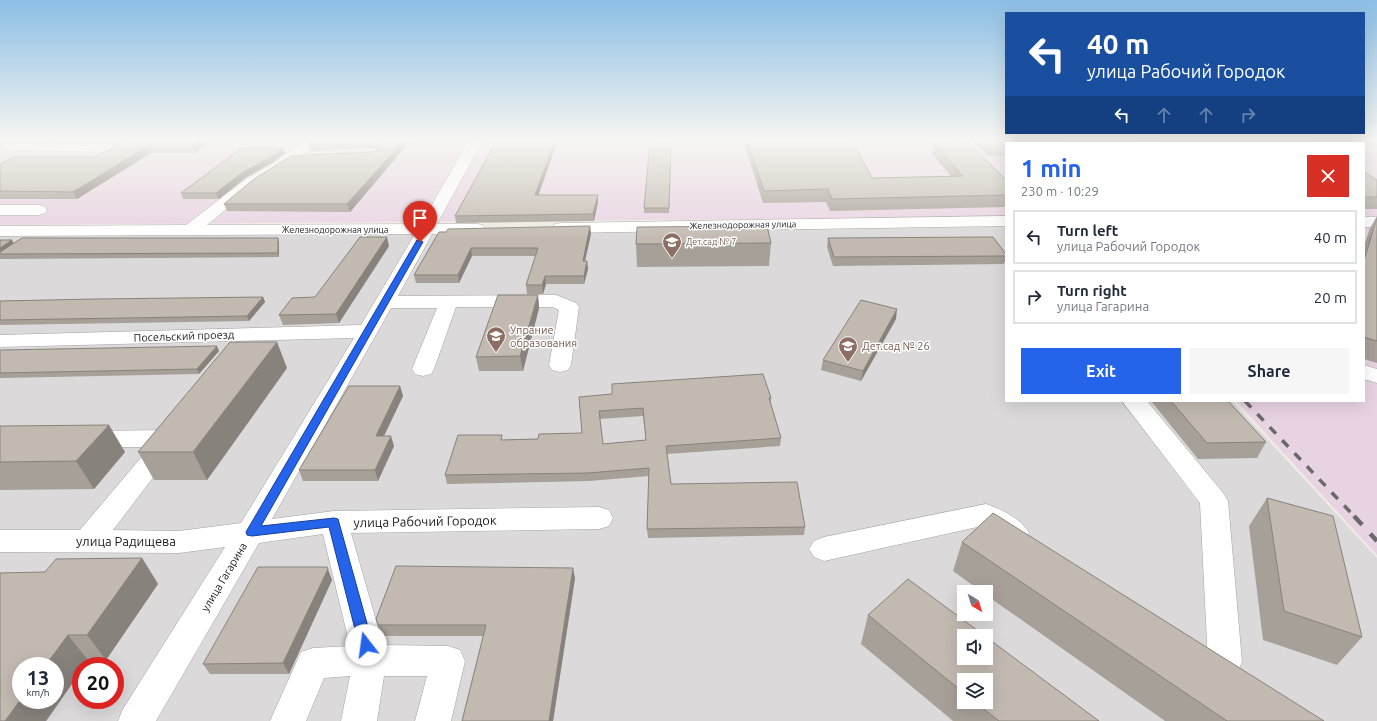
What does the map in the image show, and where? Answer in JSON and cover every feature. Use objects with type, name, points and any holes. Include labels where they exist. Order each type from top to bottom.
[{"type":"street","points":[[189,231],[251,182],[266,174]]},
{"type":"street","name":"улица Гагарина","points":[[136,721],[252,532],[367,331],[427,230],[458,174]]},
{"type":"street","points":[[0,210],[39,210]]},
{"type":"street","name":"Железнодорожная улица","points":[[546,228],[1005,221]]},
{"type":"street","points":[[1365,222],[1377,222]]},
{"type":"street","name":"Железнодорожная улица","points":[[0,231],[490,229]]},
{"type":"street","points":[[423,369],[449,301]]},
{"type":"street","points":[[384,302],[556,301],[569,308],[560,365]]},
{"type":"street","name":"Посельский проезд","points":[[0,341],[367,331]]},
{"type":"street","points":[[235,358],[255,334]]},
{"type":"street","points":[[1365,372],[1377,376]]},
{"type":"street","points":[[1135,402],[1214,501],[1225,662]]},
{"type":"street","points":[[62,439],[178,428],[88,541]]},
{"type":"street","points":[[824,549],[986,515],[1040,548]]},
{"type":"street","name":"улица Рабочий Городок","points":[[252,532],[334,522],[599,518]]},
{"type":"street","points":[[334,522],[370,660],[360,721]]},
{"type":"street","name":"улица Радищева","points":[[0,542],[179,542],[252,532]]},
{"type":"street","points":[[1198,646],[1251,679]]},
{"type":"street","points":[[288,721],[313,663],[370,660],[448,661],[433,721]]},
{"type":"shaded area","points":[[0,174],[1005,174],[1005,217],[0,225]]},
{"type":"shaded area","points":[[1365,174],[1377,174],[1377,555],[1237,402],[1365,402]]},
{"type":"shaded area","points":[[1005,224],[1005,402],[1233,402],[1377,558],[1377,721],[0,721],[0,232]]},
{"type":"building","points":[[0,174],[103,174],[73,192],[0,191]]},
{"type":"building","points":[[207,174],[241,174],[216,193],[181,193]]},
{"type":"building","points":[[263,174],[374,174],[347,204],[224,204]]},
{"type":"building","points":[[478,174],[543,174],[535,195],[598,195],[593,214],[455,216]]},
{"type":"building","points":[[647,174],[670,174],[669,208],[644,208]]},
{"type":"building","points":[[758,174],[870,174],[872,178],[963,176],[961,174],[1000,174],[1005,179],[1005,195],[832,199],[828,189],[764,191]]},
{"type":"building","points":[[1365,174],[1377,180],[1377,197],[1365,197]]},
{"type":"building","points":[[1377,218],[1377,341],[1365,337],[1365,257]]},
{"type":"building","points":[[590,226],[583,261],[587,261],[584,276],[545,276],[542,285],[526,285],[538,248],[471,248],[458,275],[414,275],[439,232],[446,232],[448,229]]},
{"type":"building","points":[[767,226],[771,243],[636,244],[637,227]]},
{"type":"building","points":[[360,237],[387,237],[336,314],[279,315],[292,298],[315,297]]},
{"type":"building","points":[[993,237],[1005,253],[1005,256],[834,257],[828,238]]},
{"type":"building","points":[[22,238],[278,238],[278,253],[0,254],[0,252]]},
{"type":"building","points":[[0,240],[12,240],[0,248]]},
{"type":"building","points":[[498,295],[538,295],[520,356],[476,357]]},
{"type":"building","points":[[263,297],[247,316],[0,320],[0,301]]},
{"type":"building","points":[[861,300],[897,309],[863,371],[823,360]]},
{"type":"building","points":[[230,342],[277,342],[193,452],[138,452]]},
{"type":"building","points":[[217,346],[197,369],[0,373],[0,350]]},
{"type":"building","points":[[763,374],[771,398],[769,398],[781,438],[666,446],[671,484],[797,482],[805,527],[647,529],[649,468],[588,473],[445,475],[458,435],[502,435],[501,440],[538,439],[539,434],[582,433],[579,397],[612,394],[612,384]],"holes":[[[643,408],[646,440],[603,444],[599,411]]]},
{"type":"building","points":[[349,386],[400,386],[376,436],[391,436],[375,470],[299,470]]},
{"type":"building","points":[[1172,402],[1229,402],[1266,442],[1207,443]]},
{"type":"building","points":[[109,425],[76,461],[0,462],[0,426]]},
{"type":"building","points":[[1267,498],[1333,516],[1362,637],[1284,611]]},
{"type":"building","points":[[993,513],[1324,721],[1227,721],[962,542]]},
{"type":"building","points":[[142,558],[87,635],[68,635],[52,657],[12,657],[12,709],[14,709],[5,721],[0,721],[0,573],[45,572],[56,559]]},
{"type":"building","points":[[396,566],[573,568],[549,721],[462,721],[486,625],[378,625],[376,619]]},
{"type":"building","points":[[258,567],[327,567],[328,569],[283,663],[203,664]]},
{"type":"building","points":[[908,579],[957,615],[957,621],[965,621],[976,629],[957,629],[957,665],[993,665],[993,642],[1099,721],[999,721],[984,709],[993,709],[993,673],[957,673],[957,687],[868,615]]},
{"type":"railway","points":[[1246,402],[1355,517]]},
{"type":"railway","points":[[1354,516],[1377,541]]},
{"type":"place","name":"Дет.сад № 7","points":[[672,259]]},
{"type":"place","name":"Упрание образования","points":[[496,353]]},
{"type":"place","name":"Дет.сад № 26","points":[[848,363]]},
{"type":"route","points":[[366,645],[334,522],[252,532],[420,242]]}]
